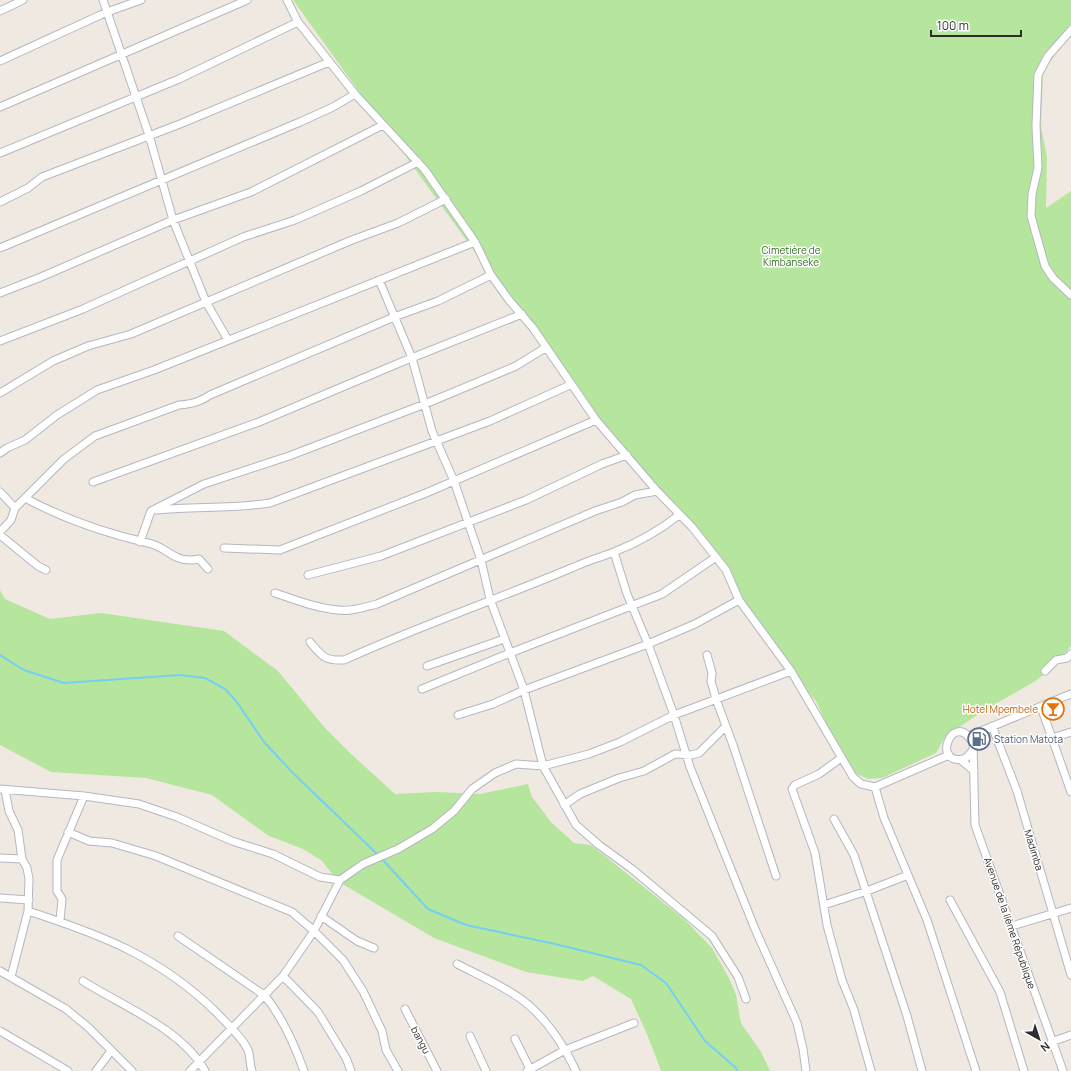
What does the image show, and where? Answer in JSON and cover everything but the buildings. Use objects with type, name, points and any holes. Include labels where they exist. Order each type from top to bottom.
[{"type":"street","points":[[0,11],[23,0]]},
{"type":"street","points":[[103,0],[149,135],[173,220],[206,302],[228,340]]},
{"type":"street","points":[[0,61],[108,12],[141,0]]},
{"type":"street","points":[[0,107],[247,0]]},
{"type":"street","points":[[287,0],[298,22],[329,62],[355,94],[418,162],[446,199],[475,242],[491,275],[522,314],[596,420],[657,491],[692,527],[726,570],[739,600],[791,671],[853,777],[861,784],[874,787],[949,755]]},
{"type":"street","points":[[0,153],[194,72],[226,55],[298,22]]},
{"type":"street","points":[[1071,30],[1048,56],[1038,75],[1036,126],[1038,168],[1032,194],[1031,216],[1046,266],[1054,278],[1071,295]]},
{"type":"street","points":[[0,202],[28,188],[42,177],[180,124],[329,62]]},
{"type":"street","points":[[0,248],[320,113],[355,94]]},
{"type":"street","points":[[0,293],[173,220],[251,192],[383,125]]},
{"type":"street","points":[[0,341],[83,309],[243,237],[295,220],[361,191],[418,162]]},
{"type":"street","points":[[0,393],[53,361],[81,349],[131,334],[398,223],[446,199]]},
{"type":"street","points":[[0,453],[7,448],[25,440],[57,415],[97,390],[228,340],[475,242]]},
{"type":"street","points":[[0,532],[11,520],[15,508],[64,458],[95,436],[179,405],[193,404],[210,395],[394,317],[438,301],[491,275]]},
{"type":"street","points":[[379,280],[412,358],[435,441],[454,481],[482,560],[490,600],[524,690],[543,766],[576,825],[598,845],[632,869],[712,936],[738,977],[746,999]]},
{"type":"street","points":[[93,482],[259,422],[522,314]]},
{"type":"street","points":[[140,542],[151,511],[204,484],[289,456],[425,404],[516,366],[545,348]]},
{"type":"street","points":[[151,511],[181,507],[243,508],[270,503],[516,410],[570,384]]},
{"type":"street","points":[[224,548],[280,550],[426,493],[596,420]]},
{"type":"street","points":[[308,575],[381,556],[526,500],[602,464],[627,455]]},
{"type":"street","points":[[275,592],[294,600],[338,610],[360,609],[377,604],[635,495],[657,491]]},
{"type":"street","points":[[0,492],[15,508]]},
{"type":"street","points":[[25,498],[70,520],[140,542],[149,543],[170,555],[188,561],[199,559],[208,569]]},
{"type":"street","points":[[310,642],[322,657],[332,661],[344,660],[398,636],[614,552],[662,528],[679,515]]},
{"type":"street","points":[[0,535],[38,566],[46,570]]},
{"type":"street","points":[[614,552],[632,607],[648,644],[674,715],[685,753],[755,929],[797,1023],[806,1071]]},
{"type":"street","points":[[422,689],[510,653],[632,607],[674,588],[716,557]]},
{"type":"street","points":[[458,714],[493,704],[524,690],[648,644],[696,624],[739,600]]},
{"type":"street","points":[[427,666],[504,639]]},
{"type":"street","points":[[1045,671],[1056,660],[1067,658],[1071,654]]},
{"type":"street","points":[[707,655],[712,673],[711,681],[716,699],[776,876]]},
{"type":"street","points":[[190,1071],[282,976],[314,931],[340,880],[363,864],[398,849],[432,829],[454,811],[472,789],[496,773],[516,764],[543,766],[590,754],[620,742],[674,715],[791,671]]},
{"type":"street","points":[[969,736],[1071,694]]},
{"type":"street","points":[[1040,707],[1071,792]]},
{"type":"street","points":[[564,805],[580,794],[619,778],[644,771],[675,754],[685,753],[691,755],[699,753],[726,726]]},
{"type":"street","name":"Madimba","points":[[992,726],[1017,791],[1071,975]]},
{"type":"street","points":[[961,760],[970,755],[973,750],[973,743],[969,736],[964,733],[957,732],[951,735],[947,741],[946,748],[949,755],[954,759],[961,760],[974,771]]},
{"type":"street","points":[[1052,738],[1071,732]]},
{"type":"street","name":"Avenue de la IIème République","points":[[973,750],[975,825],[1012,926],[1051,1042],[1063,1071]]},
{"type":"street","points":[[841,758],[819,774],[793,787],[798,806],[815,853],[827,925],[842,980],[854,1010],[870,1071]]},
{"type":"street","points":[[874,787],[884,818],[927,920],[976,1071]]},
{"type":"street","points":[[11,977],[28,911],[29,900],[27,868],[22,859],[18,830],[9,811],[3,789],[84,796],[139,804],[177,816],[232,841],[273,854],[320,877],[340,880]]},
{"type":"street","points":[[60,921],[62,899],[57,891],[57,860],[84,796]]},
{"type":"street","points":[[834,819],[854,855],[867,891],[907,1016],[922,1071]]},
{"type":"street","points":[[68,832],[89,841],[112,843],[141,851],[187,868],[292,912],[314,931],[342,960],[363,991],[382,1031],[386,1050],[398,1071]]},
{"type":"street","points":[[0,858],[22,859]]},
{"type":"street","points":[[824,905],[867,891],[908,875]]},
{"type":"street","points":[[0,898],[29,900]]},
{"type":"street","points":[[950,900],[1000,992],[1024,1071]]},
{"type":"street","points":[[1012,926],[1071,908]]},
{"type":"street","points":[[28,911],[60,921],[136,952],[166,970],[207,1004],[232,1028],[247,1047],[251,1057],[252,1071]]},
{"type":"street","points":[[321,916],[357,941],[374,948]]},
{"type":"street","points":[[178,936],[264,995],[271,1003],[286,1031],[304,1071]]},
{"type":"street","points":[[457,964],[512,994],[534,1009],[565,1050],[576,1071]]},
{"type":"street","points":[[0,971],[66,1009],[89,1028],[132,1071]]},
{"type":"street","points":[[282,976],[318,1012],[346,1058],[351,1071]]},
{"type":"street","points":[[83,981],[166,1031],[200,1062],[205,1071]]},
{"type":"street","name":"bangu","points":[[405,1009],[437,1071]]},
{"type":"street","points":[[515,1039],[529,1070],[565,1050],[634,1023]]},
{"type":"street","points":[[0,1031],[68,1071]]},
{"type":"street","points":[[1051,1042],[1071,1035]]},
{"type":"street","points":[[470,1036],[486,1071]]},
{"type":"street","points":[[96,1071],[111,1051]]},
{"type":"green space","name":"Cimetière de Kimbanseke","points":[[293,0],[1071,0],[1071,35],[1056,53],[1043,73],[1041,127],[1047,157],[1046,208],[1071,191],[1071,646],[1054,666],[1037,680],[980,713],[945,737],[936,753],[882,778],[868,779],[848,770],[816,701],[795,678],[739,600],[726,570],[596,420]]},
{"type":"green space","points":[[0,590],[5,599],[50,619],[101,613],[224,631],[278,671],[325,728],[395,794],[436,792],[480,794],[528,784],[532,797],[551,822],[574,843],[591,845],[684,919],[712,948],[729,978],[736,995],[741,1023],[761,1052],[770,1071],[661,1071],[647,1034],[631,999],[593,976],[583,981],[526,972],[434,938],[339,882],[321,860],[303,849],[269,836],[212,795],[146,778],[51,772],[0,745]]},
{"type":"waterway","points":[[0,655],[24,670],[64,683],[180,675],[205,678],[225,689],[236,701],[264,742],[292,772],[378,855]]},
{"type":"waterway","points":[[381,858],[428,909],[466,925],[555,944],[641,965],[666,983],[705,1041],[736,1068],[737,1071]]},
{"type":"place","name":"Hotel Mpembele","points":[[1053,709]]},
{"type":"place","name":"Station Matota","points":[[979,739]]}]
